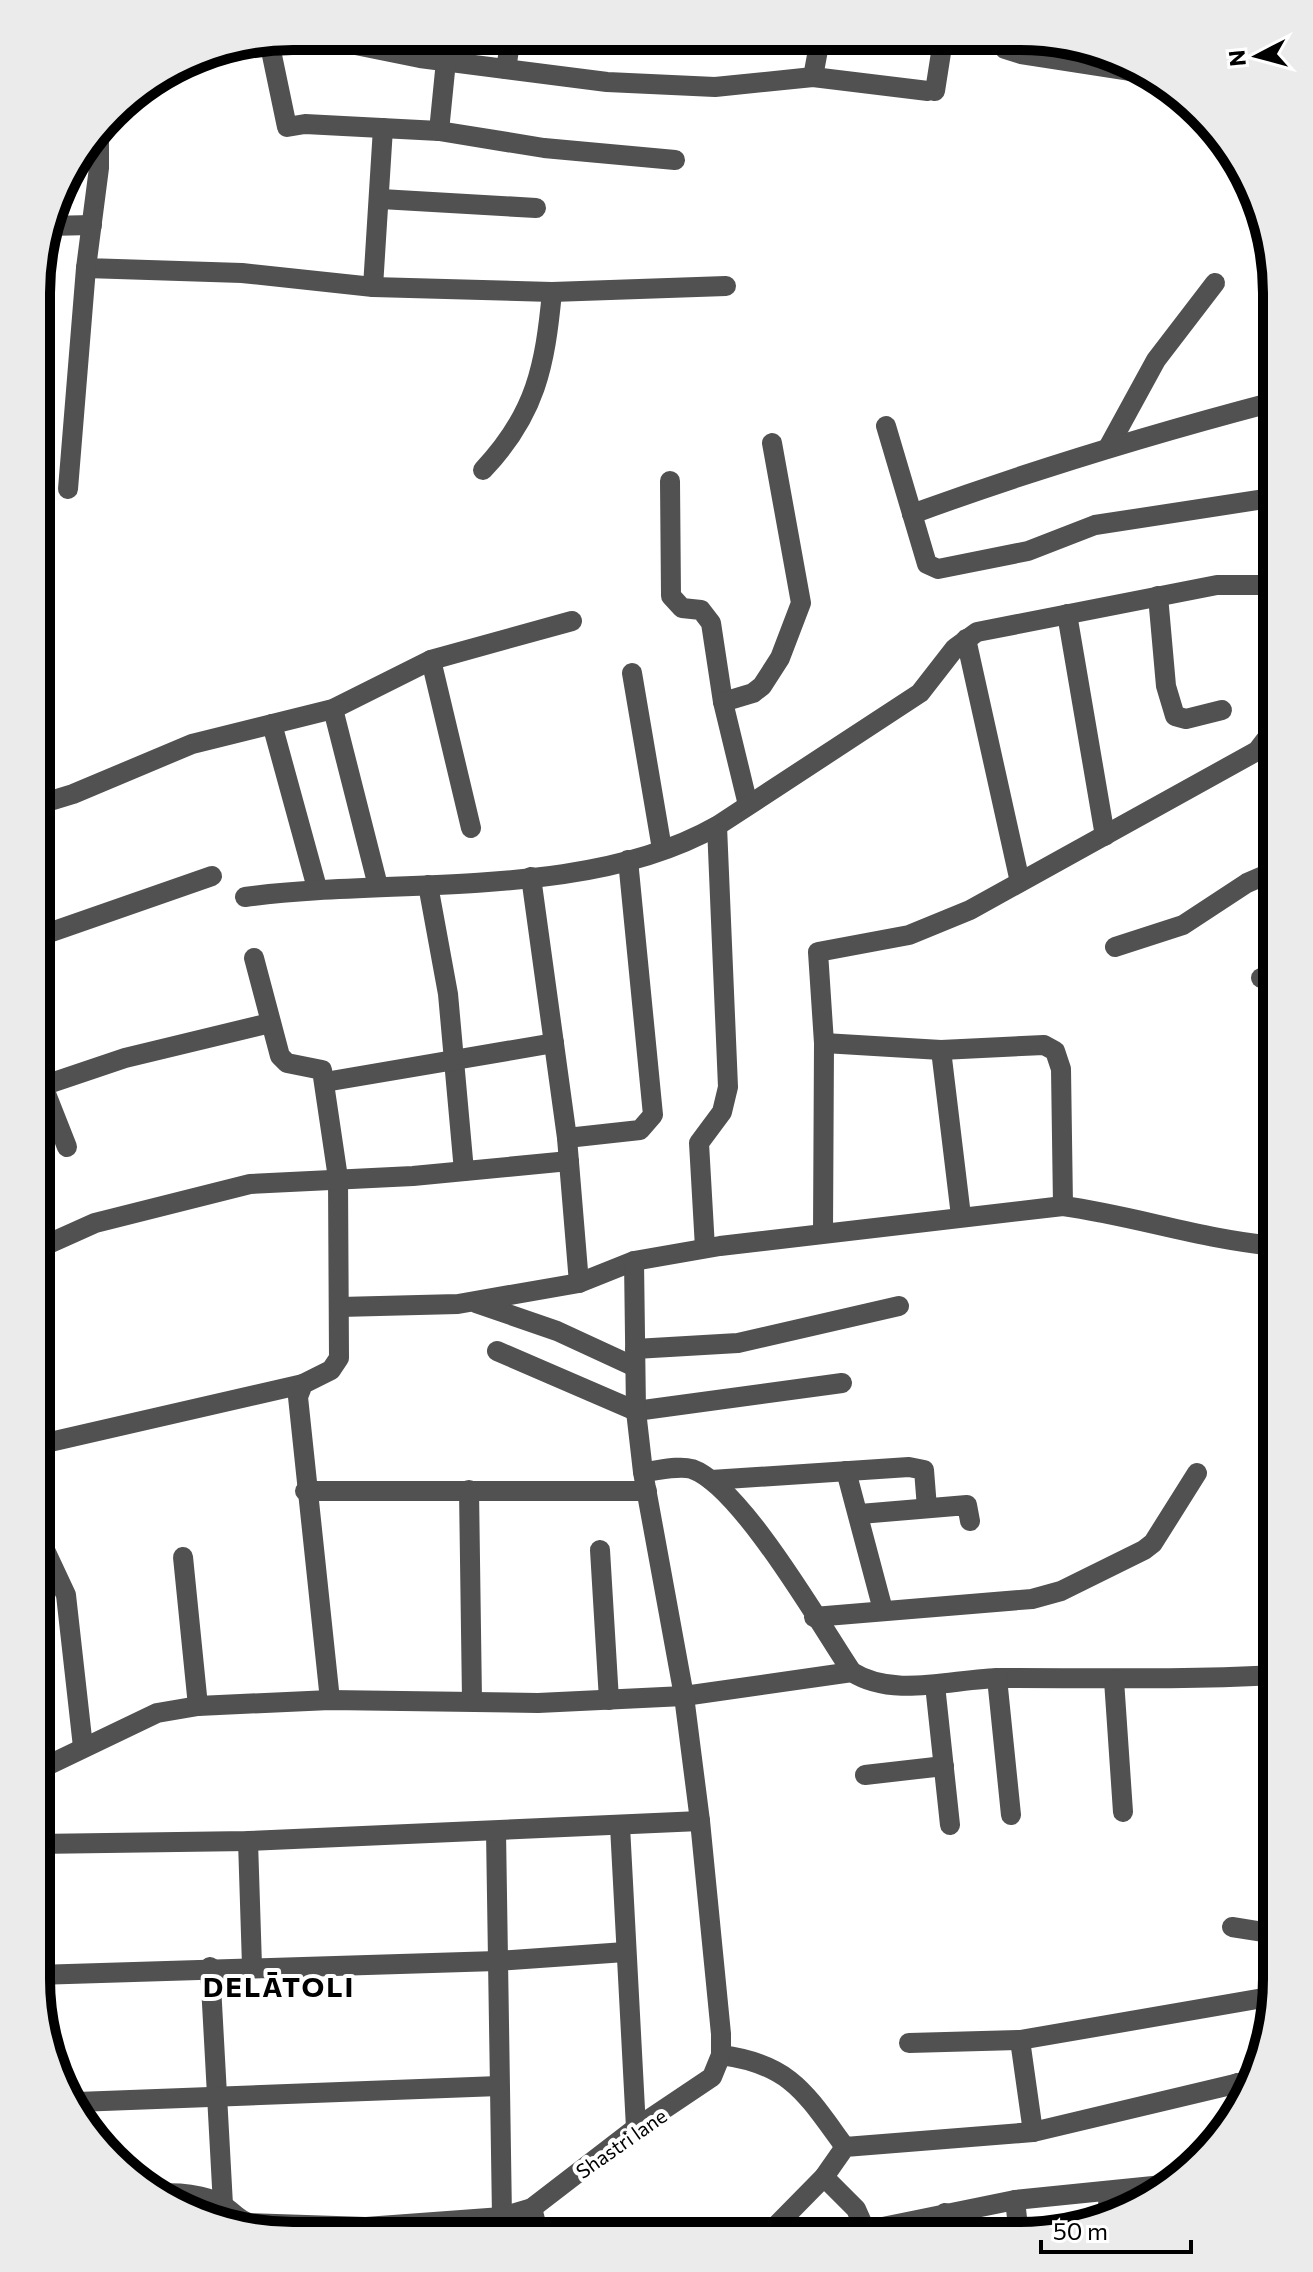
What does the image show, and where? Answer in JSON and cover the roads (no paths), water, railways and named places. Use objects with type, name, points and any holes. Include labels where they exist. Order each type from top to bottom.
[{"type":"street","points":[[813,77],[818,50]]},
{"type":"street","points":[[391,51],[607,82],[715,87],[813,77],[932,91],[941,50]]},
{"type":"street","points":[[1008,50],[1114,68]]},
{"type":"street","points":[[506,69],[509,51]]},
{"type":"street","points":[[271,52],[287,127],[305,124],[439,131],[544,148],[675,160]]},
{"type":"street","points":[[439,131],[446,61]]},
{"type":"street","points":[[373,287],[381,199],[383,128]]},
{"type":"street","points":[[68,489],[99,147]]},
{"type":"street","points":[[381,199],[536,208]]},
{"type":"street","points":[[59,226],[92,225]]},
{"type":"street","points":[[86,268],[242,273],[373,287],[552,292],[726,286]]},
{"type":"street","points":[[1109,446],[1156,360],[1215,283]]},
{"type":"street","points":[[483,470],[504,447],[536,391],[544,366],[552,292]]},
{"type":"street","points":[[912,514],[1109,446],[1263,405]]},
{"type":"street","points":[[886,426],[927,564],[938,569],[951,569],[1028,551],[1095,525],[1263,499]]},
{"type":"street","points":[[723,702],[753,693],[762,686],[780,658],[801,603],[772,443]]},
{"type":"street","points":[[670,481],[671,596],[682,608],[707,614],[723,702],[748,805]]},
{"type":"street","points":[[245,897],[317,888],[428,885],[531,877],[628,860],[717,826],[920,693],[966,639],[977,632],[1217,585],[1263,585]]},
{"type":"street","points":[[1158,596],[1168,702],[1175,716],[1186,719],[1222,710]]},
{"type":"street","points":[[1067,614],[1105,836]]},
{"type":"street","points":[[50,801],[192,744],[333,709],[431,660],[572,621]]},
{"type":"street","points":[[966,639],[1020,882]]},
{"type":"street","points":[[431,660],[471,828]]},
{"type":"street","points":[[632,673],[662,849]]},
{"type":"street","points":[[333,709],[378,886]]},
{"type":"street","points":[[272,724],[317,888]]},
{"type":"street","points":[[823,1232],[824,1043],[818,952],[909,935],[970,910],[1257,751],[1263,744]]},
{"type":"street","points":[[705,1248],[699,1143],[722,1112],[728,1087],[717,826]]},
{"type":"street","points":[[567,1138],[640,1130],[653,1115],[628,860]]},
{"type":"street","points":[[50,932],[212,876]]},
{"type":"street","points":[[1115,947],[1183,925],[1263,876]]},
{"type":"street","points":[[531,877],[567,1138],[579,1283]]},
{"type":"street","points":[[428,885],[448,994],[464,1171]]},
{"type":"street","points":[[50,1442],[303,1384],[331,1370],[339,1358],[338,1178],[325,1082],[322,1070],[287,1063],[280,1056],[254,958]]},
{"type":"street","points":[[50,1077],[270,1023]]},
{"type":"street","points":[[325,1082],[554,1043]]},
{"type":"street","points":[[824,1043],[941,1050],[1044,1045],[1055,1051],[1061,1069],[1063,1206]]},
{"type":"street","points":[[941,1050],[961,1216]]},
{"type":"street","points":[[50,1104],[67,1147]]},
{"type":"street","points":[[50,1243],[95,1223],[250,1184],[464,1171],[569,1161]]},
{"type":"street","points":[[340,1307],[427,1307],[473,1302],[579,1283],[634,1261],[705,1248],[1063,1206],[1224,1241],[1262,1245]]},
{"type":"street","points":[[634,1261],[636,1411],[645,1482],[684,1696],[700,1821],[721,2055],[749,2058],[777,2070],[800,2087],[845,2147]]},
{"type":"street","points":[[473,1302],[635,1358],[738,1343],[899,1306]]},
{"type":"street","points":[[497,1351],[636,1411],[842,1383]]},
{"type":"street","points":[[303,1384],[298,1397],[305,1491],[330,1700]]},
{"type":"street","points":[[305,1491],[469,1490],[645,1482],[691,1469],[711,1480],[781,1561],[852,1672],[867,1681],[935,1685],[997,1678],[1114,1680],[1262,1675]]},
{"type":"street","points":[[711,1480],[846,1471],[924,1470],[927,1508]]},
{"type":"street","points":[[846,1471],[860,1514],[883,1610]]},
{"type":"street","points":[[814,1617],[1032,1599],[1061,1591],[1153,1543],[1197,1473]]},
{"type":"street","points":[[469,1490],[472,1700]]},
{"type":"street","points":[[860,1514],[967,1505],[970,1521]]},
{"type":"street","points":[[600,1550],[609,1700]]},
{"type":"street","points":[[183,1557],[198,1706]]},
{"type":"street","points":[[50,1561],[66,1595],[83,1747]]},
{"type":"street","points":[[50,1764],[157,1713],[198,1706],[330,1700],[538,1703],[609,1700],[684,1696],[852,1672]]},
{"type":"street","points":[[997,1678],[1011,1815]]},
{"type":"street","points":[[1114,1680],[1123,1812]]},
{"type":"street","points":[[935,1685],[950,1825]]},
{"type":"street","points":[[865,1775],[944,1766]]},
{"type":"street","points":[[50,1844],[248,1841],[700,1821]]},
{"type":"street","points":[[620,1826],[636,2128]]},
{"type":"street","points":[[496,1831],[502,2217]]},
{"type":"street","points":[[248,1841],[252,1966]]},
{"type":"street","points":[[1232,1927],[1262,1932]]},
{"type":"street","points":[[50,1974],[210,1967],[497,1961],[625,1952]]},
{"type":"street","points":[[210,1967],[223,2205]]},
{"type":"street","points":[[909,2043],[1020,2040],[1262,1998]]},
{"type":"street","points":[[1020,2040],[1033,2132]]},
{"type":"street","name":"Shastri lane","points":[[434,2222],[502,2217],[532,2208],[636,2128],[712,2077],[721,2055]]},
{"type":"street","points":[[845,2147],[1033,2132],[1240,2083]]},
{"type":"street","points":[[84,2102],[499,2086]]},
{"type":"street","points":[[780,2222],[824,2177],[845,2147]]},
{"type":"street","points":[[824,2177],[856,2209],[862,2222]]},
{"type":"street","points":[[910,2222],[1015,2200],[1144,2188]]},
{"type":"street","points":[[1108,2206],[1109,2192]]},
{"type":"street","name":"Shastri lane","points":[[185,2196],[223,2205],[231,2214]]},
{"type":"street","points":[[1015,2200],[1017,2222]]},
{"type":"street","points":[[532,2208],[536,2222]]},
{"type":"street","points":[[945,2213],[946,2222]]},
{"type":"district","name":"DELĀTOLI","points":[[279,1986]]}]
